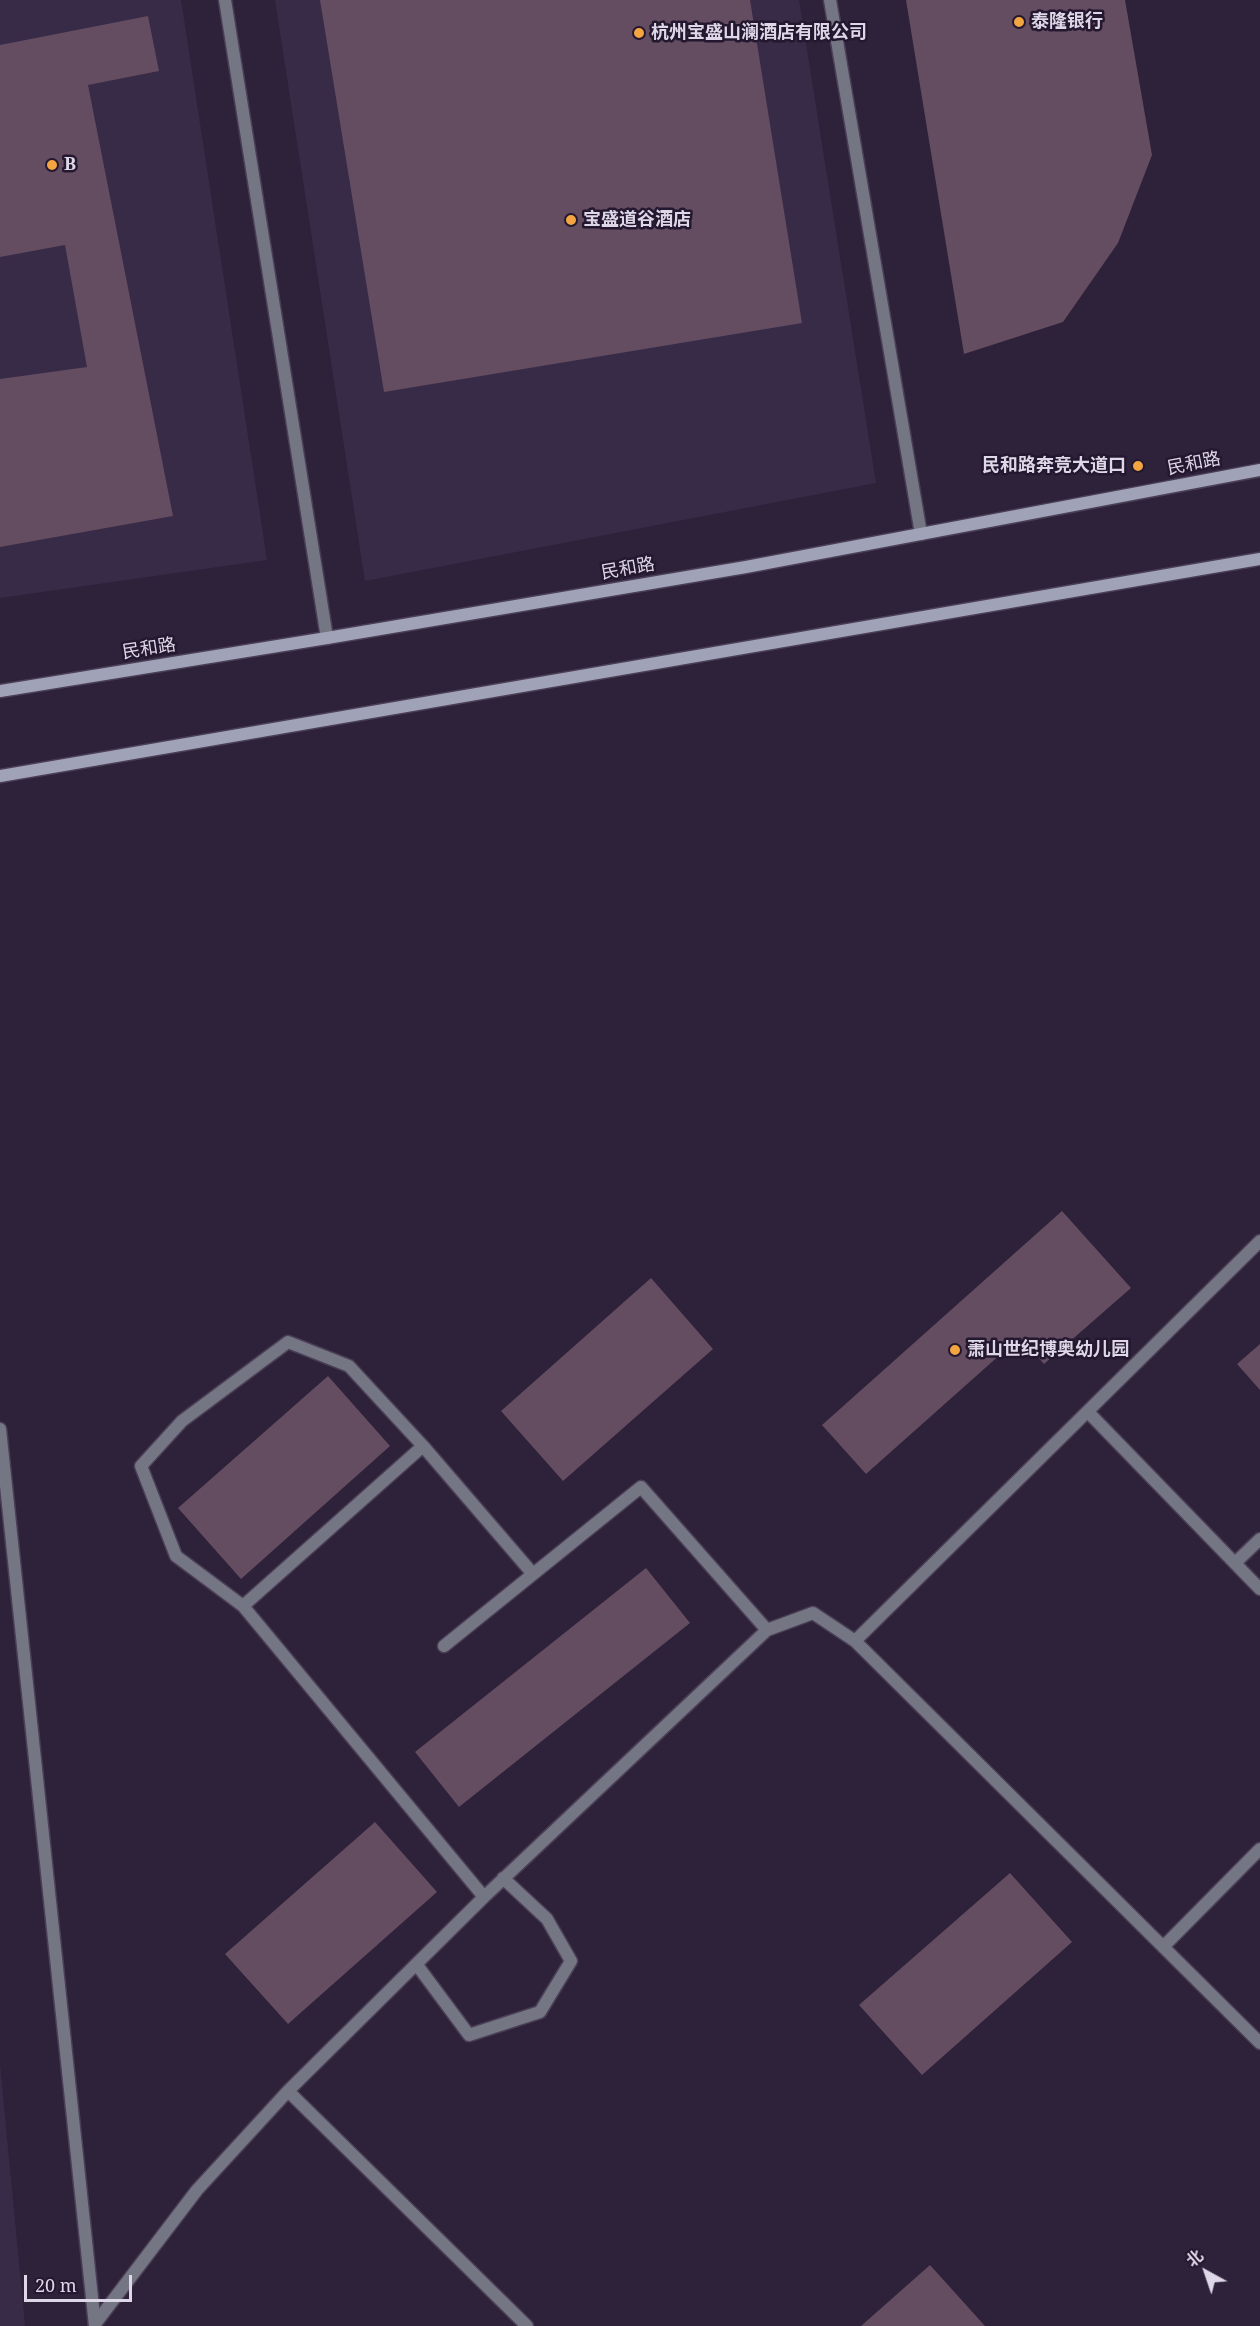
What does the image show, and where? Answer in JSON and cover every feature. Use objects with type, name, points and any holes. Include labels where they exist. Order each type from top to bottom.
[{"type":"main road","name":"民和路","points":[[0,691],[746,567],[1260,470]]},
{"type":"main road","points":[[0,776],[1260,559]]},
{"type":"street","points":[[225,0],[327,638]]},
{"type":"street","points":[[830,0],[921,534]]},
{"type":"street","points":[[855,1641],[1260,1241]]},
{"type":"street","points":[[484,1897],[243,1606],[176,1556],[141,1466],[182,1421],[288,1342],[349,1366],[423,1446],[533,1574]]},
{"type":"street","points":[[1088,1412],[1260,1589]]},
{"type":"street","points":[[0,1429],[95,2325]]},
{"type":"street","points":[[243,1606],[423,1446]]},
{"type":"street","points":[[444,1646],[640,1487],[767,1630]]},
{"type":"street","points":[[1234,1563],[1260,1539]]},
{"type":"street","points":[[95,2325],[197,2190],[288,2091],[503,1878],[767,1630],[813,1613],[855,1641],[1260,2043]]},
{"type":"street","points":[[1162,1947],[1260,1849]]},
{"type":"street","points":[[417,1965],[469,2035],[540,2012],[571,1961],[547,1919],[503,1878]]},
{"type":"street","points":[[288,2091],[527,2326]]},
{"type":"shaded area","points":[[0,0],[181,0],[267,560],[0,598]]},
{"type":"shaded area","points":[[275,0],[799,0],[876,483],[365,581]]},
{"type":"shaded area","points":[[0,2065],[25,2326],[0,2326]]},
{"type":"building","name":"宝盛道谷酒店","points":[[320,0],[750,0],[802,323],[384,392]]},
{"type":"building","points":[[906,0],[1125,0],[1152,155],[1118,243],[1063,322],[964,354]]},
{"type":"building","points":[[148,16],[159,71],[88,85],[173,516],[0,547],[0,379],[87,367],[65,245],[0,257],[0,45]]},
{"type":"building","name":"萧山世纪博奥幼儿园","points":[[1062,1211],[1131,1288],[1044,1364],[1020,1337],[866,1474],[822,1425]]},
{"type":"building","points":[[651,1278],[713,1349],[563,1481],[501,1411]]},
{"type":"building","points":[[1260,1344],[1260,1390],[1237,1364]]},
{"type":"building","points":[[328,1376],[390,1446],[241,1579],[178,1508]]},
{"type":"building","points":[[646,1568],[690,1623],[459,1807],[415,1752]]},
{"type":"building","points":[[375,1822],[437,1892],[288,2024],[225,1954]]},
{"type":"building","points":[[1010,1873],[1072,1942],[922,2075],[859,2005]]},
{"type":"building","points":[[930,2265],[985,2326],[861,2326]]},
{"type":"place","name":"泰隆银行","points":[[1019,22]]},
{"type":"place","name":"杭州宝盛山澜酒店有限公司","points":[[639,33]]},
{"type":"place","name":"B","points":[[52,165]]},
{"type":"place","name":"宝盛道谷酒店","points":[[571,220]]},
{"type":"place","name":"民和路奔竞大道口","points":[[1138,466]]},
{"type":"place","name":"萧山世纪博奥幼儿园","points":[[955,1350]]}]
